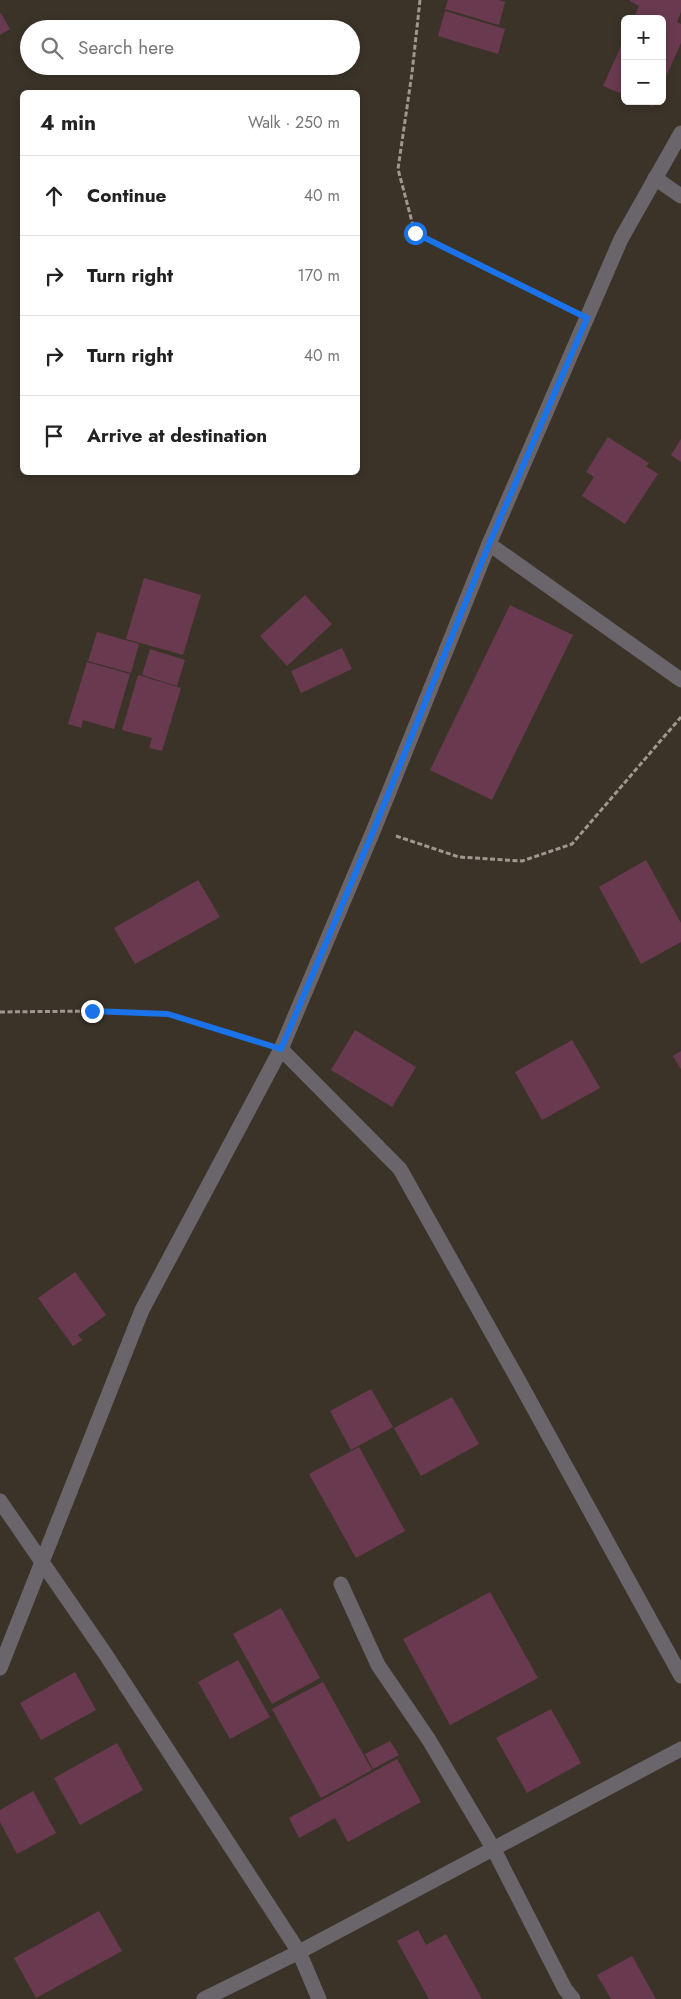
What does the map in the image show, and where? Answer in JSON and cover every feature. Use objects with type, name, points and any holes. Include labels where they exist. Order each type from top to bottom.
[{"type":"street","points":[[0,1668],[142,1310],[281,1049],[374,829],[489,544],[621,240],[681,133]]},
{"type":"street","points":[[656,178],[681,196]]},
{"type":"street","points":[[489,544],[681,680]]},
{"type":"street","points":[[281,1049],[400,1168],[681,1676]]},
{"type":"street","points":[[0,1501],[106,1655],[298,1952],[319,1999]]},
{"type":"street","points":[[341,1584],[378,1665],[429,1740],[493,1848],[566,1989],[573,1999]]},
{"type":"street","points":[[204,1999],[298,1952],[681,1749]]},
{"type":"path","points":[[420,0],[398,169],[415,233],[587,318]]},
{"type":"path","points":[[374,829],[459,857],[522,861],[572,844],[681,717]]},
{"type":"path","points":[[0,1012],[92,1011],[168,1014],[281,1049]]},
{"type":"building","points":[[448,0],[498,0],[505,2],[499,25],[445,9]]},
{"type":"building","points":[[681,0],[681,12],[677,22],[681,24],[681,43],[666,77],[666,15],[635,15],[639,6],[630,1]]},
{"type":"building","points":[[445,11],[505,29],[498,54],[438,36]]},
{"type":"building","points":[[0,12],[10,29],[0,35]]},
{"type":"building","points":[[621,46],[621,93],[603,86]]},
{"type":"building","points":[[608,437],[649,463],[646,466],[658,474],[625,524],[582,496],[594,477],[586,472]]},
{"type":"building","points":[[681,439],[681,462],[671,455]]},
{"type":"building","points":[[144,578],[201,595],[183,655],[126,639]]},
{"type":"building","points":[[305,595],[332,624],[287,666],[260,636]]},
{"type":"building","points":[[510,605],[573,635],[492,800],[430,770]]},
{"type":"building","points":[[97,632],[139,644],[131,673],[88,661]]},
{"type":"building","points":[[342,648],[352,669],[301,693],[291,671]]},
{"type":"building","points":[[150,649],[185,660],[177,686],[142,675]]},
{"type":"building","points":[[87,662],[130,674],[114,729],[83,720],[81,728],[68,724]]},
{"type":"building","points":[[138,675],[181,688],[162,751],[149,748],[152,738],[122,730]]},
{"type":"building","points":[[646,860],[681,923],[681,942],[641,964],[599,887]]},
{"type":"building","points":[[198,880],[220,917],[135,964],[114,928]]},
{"type":"building","points":[[355,1030],[416,1067],[392,1107],[331,1070]]},
{"type":"building","points":[[572,1040],[600,1088],[542,1120],[515,1072]]},
{"type":"building","points":[[681,1051],[681,1069],[673,1056]]},
{"type":"building","points":[[75,1272],[106,1315],[78,1335],[82,1340],[73,1346],[38,1298]]},
{"type":"building","points":[[371,1389],[393,1427],[351,1450],[330,1411]]},
{"type":"building","points":[[452,1397],[479,1444],[421,1476],[394,1428]]},
{"type":"building","points":[[359,1447],[405,1531],[356,1558],[309,1474]]},
{"type":"building","points":[[490,1592],[538,1678],[450,1725],[403,1639]]},
{"type":"building","points":[[281,1608],[320,1678],[272,1704],[233,1634]]},
{"type":"building","points":[[238,1660],[270,1717],[230,1739],[198,1682]]},
{"type":"building","points":[[75,1672],[96,1710],[41,1740],[20,1703]]},
{"type":"building","points":[[323,1682],[372,1770],[321,1798],[272,1709]]},
{"type":"building","points":[[551,1709],[581,1763],[527,1793],[496,1738]]},
{"type":"building","points":[[390,1741],[399,1755],[373,1769],[365,1754]]},
{"type":"building","points":[[117,1743],[143,1790],[80,1825],[54,1778]]},
{"type":"building","points":[[397,1759],[421,1802],[348,1842],[335,1818],[299,1838],[289,1818]]},
{"type":"building","points":[[33,1791],[56,1833],[17,1854],[0,1822],[0,1810]]},
{"type":"building","points":[[99,1911],[122,1951],[36,1998],[14,1958]]},
{"type":"building","points":[[418,1930],[426,1945],[446,1934],[482,1999],[429,1999],[397,1941]]},
{"type":"building","points":[[632,1956],[656,1999],[611,1999],[597,1975]]},
{"type":"route","points":[[92,1011],[168,1014],[281,1049],[374,829],[489,544],[587,318],[415,233]]}]
